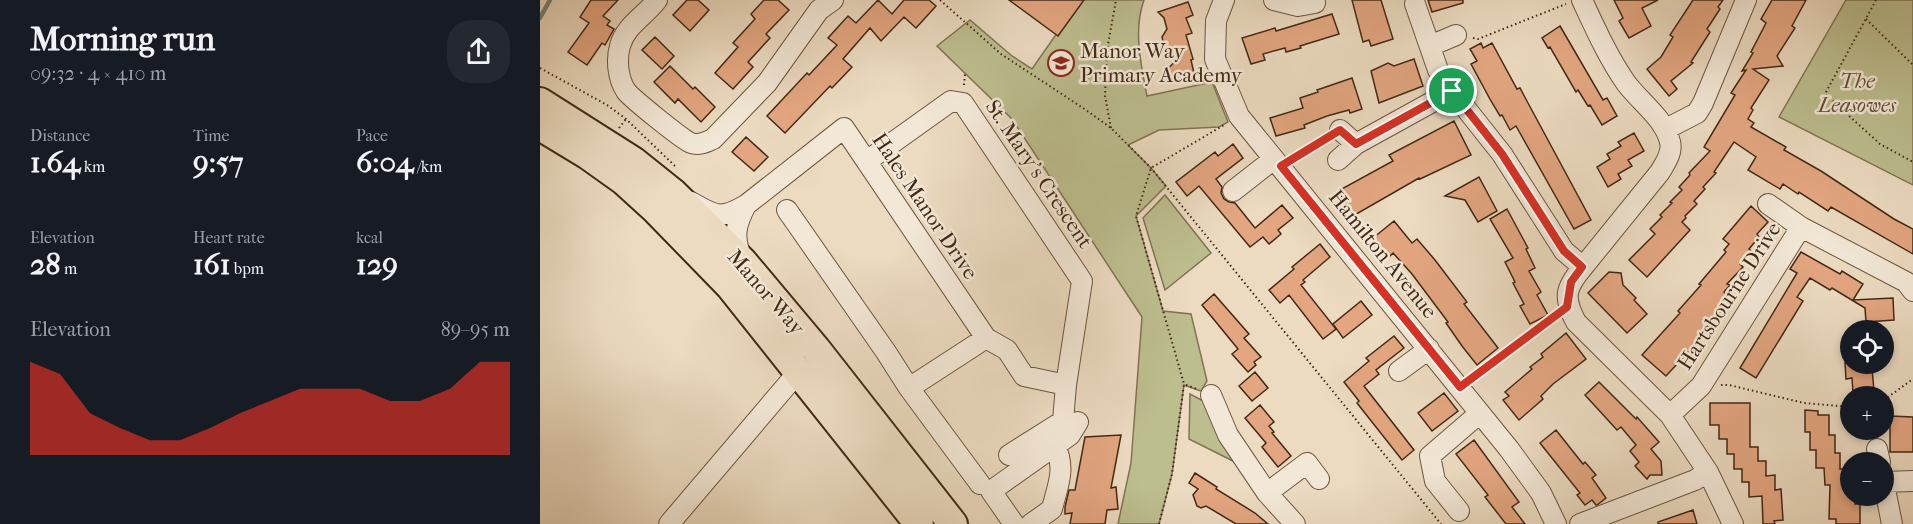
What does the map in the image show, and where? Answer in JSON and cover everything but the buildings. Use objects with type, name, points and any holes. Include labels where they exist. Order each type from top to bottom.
[{"type":"highway","name":"Manor Way","points":[[540,102],[624,156],[678,183],[816,349],[927,512]]},
{"type":"highway","name":"Manor Way","points":[[540,126],[588,155],[623,180],[656,210],[730,286],[799,371],[927,512],[953,524]]},
{"type":"street","points":[[657,0],[624,33],[618,59],[620,76],[627,93],[681,138],[693,144],[705,143],[713,139],[767,83],[819,10],[833,0]]},
{"type":"street","name":"Hamilton Avenue","points":[[1224,0],[1216,21],[1215,59],[1239,116],[1509,448],[1541,493],[1556,524]]},
{"type":"street","points":[[1274,0],[1298,6],[1315,3]]},
{"type":"street","points":[[1666,129],[1697,113],[1746,0]]},
{"type":"street","points":[[1574,2],[1627,84],[1666,129],[1671,145],[1670,155],[1660,172],[1571,282],[1567,307],[1576,322],[1670,415],[1708,472],[1733,524]]},
{"type":"street","points":[[1415,4],[1438,70],[1502,154],[1564,251],[1582,267]]},
{"type":"street","points":[[1430,46],[1456,34]]},
{"type":"street","points":[[1338,160],[1356,144],[1452,91]]},
{"type":"street","name":"St. Mary's Crescent","points":[[867,161],[951,101],[963,103],[1082,281],[1066,385],[1063,422],[1009,455]]},
{"type":"street","name":"Hales Manor Drive","points":[[678,183],[709,212],[719,215],[731,213],[746,205],[844,128],[986,338]]},
{"type":"street","points":[[1340,130],[1356,144]]},
{"type":"street","points":[[1233,191],[1277,162]]},
{"type":"street","name":"Hartsbourne Drive","points":[[1768,204],[1801,227],[1906,282],[1913,291]]},
{"type":"street","points":[[743,262],[735,236],[746,205]]},
{"type":"street","points":[[787,210],[909,388],[980,484]]},
{"type":"street","name":"Hartsbourne Drive","points":[[1670,415],[1701,386],[1801,227]]},
{"type":"street","points":[[909,388],[986,338],[1007,350],[1024,376],[1066,385]]},
{"type":"street","points":[[1400,371],[1429,349]]},
{"type":"street","points":[[669,524],[799,371]]},
{"type":"street","points":[[1211,395],[1227,435],[1267,493],[1295,524]]},
{"type":"street","points":[[1459,511],[1435,481],[1430,456],[1480,413]]},
{"type":"street","points":[[1014,524],[991,491],[1070,435],[1078,422]]},
{"type":"street","points":[[1031,524],[1052,509],[1062,469],[1061,459],[1055,445]]},
{"type":"street","points":[[1267,493],[1308,455],[1319,479]]},
{"type":"street","points":[[1580,524],[1695,480],[1708,472]]},
{"type":"street","points":[[1894,482],[1913,481]]},
{"type":"street","points":[[1888,506],[1892,524]]},
{"type":"street","points":[[927,512],[960,524]]},
{"type":"path","points":[[940,0],[1001,54],[1111,128],[1151,168],[1441,524]]},
{"type":"path","points":[[1111,128],[1105,96],[1107,50],[1116,0]]},
{"type":"path","points":[[1876,0],[1826,94],[1880,144],[1913,162]]},
{"type":"path","points":[[1456,34],[1478,39],[1574,2]]},
{"type":"path","points":[[1866,19],[1913,65]]},
{"type":"path","points":[[540,68],[607,105],[626,119],[678,183]]},
{"type":"path","points":[[1159,524],[1172,474],[1184,384],[1136,216],[1151,168],[1239,116]]},
{"type":"path","points":[[1277,162],[1340,130]]},
{"type":"path","points":[[1460,387],[1567,307]]},
{"type":"path","points":[[1894,393],[1913,379]]},
{"type":"path","points":[[1701,386],[1729,385],[1804,404],[1840,406]]},
{"type":"green space","points":[[1080,0],[1144,0],[1139,35],[1147,96],[1212,82],[1228,122],[1219,127],[1159,130],[1128,145],[1166,186],[1136,216],[1163,311],[1191,314],[1207,381],[1201,391],[1184,385],[1172,474],[1159,524],[1118,524],[1131,463],[1142,317],[1012,119],[937,46],[970,20],[1012,56],[1032,69]]},
{"type":"green space","name":"The Leasowes","points":[[1846,0],[1913,0],[1913,185],[1779,117]]},
{"type":"green space","points":[[1165,195],[1211,253],[1165,290],[1143,218]]},
{"type":"green space","points":[[1190,394],[1207,403],[1235,462],[1189,439]]},
{"type":"waterway","points":[[540,18],[550,0]]},
{"type":"place","name":"Manor Way Primary Academy","points":[[1061,63]]},
{"type":"route","points":[[1452,91],[1502,154],[1564,251],[1582,267],[1571,282],[1567,307],[1460,387],[1281,166],[1340,130],[1356,144],[1452,91]]}]
